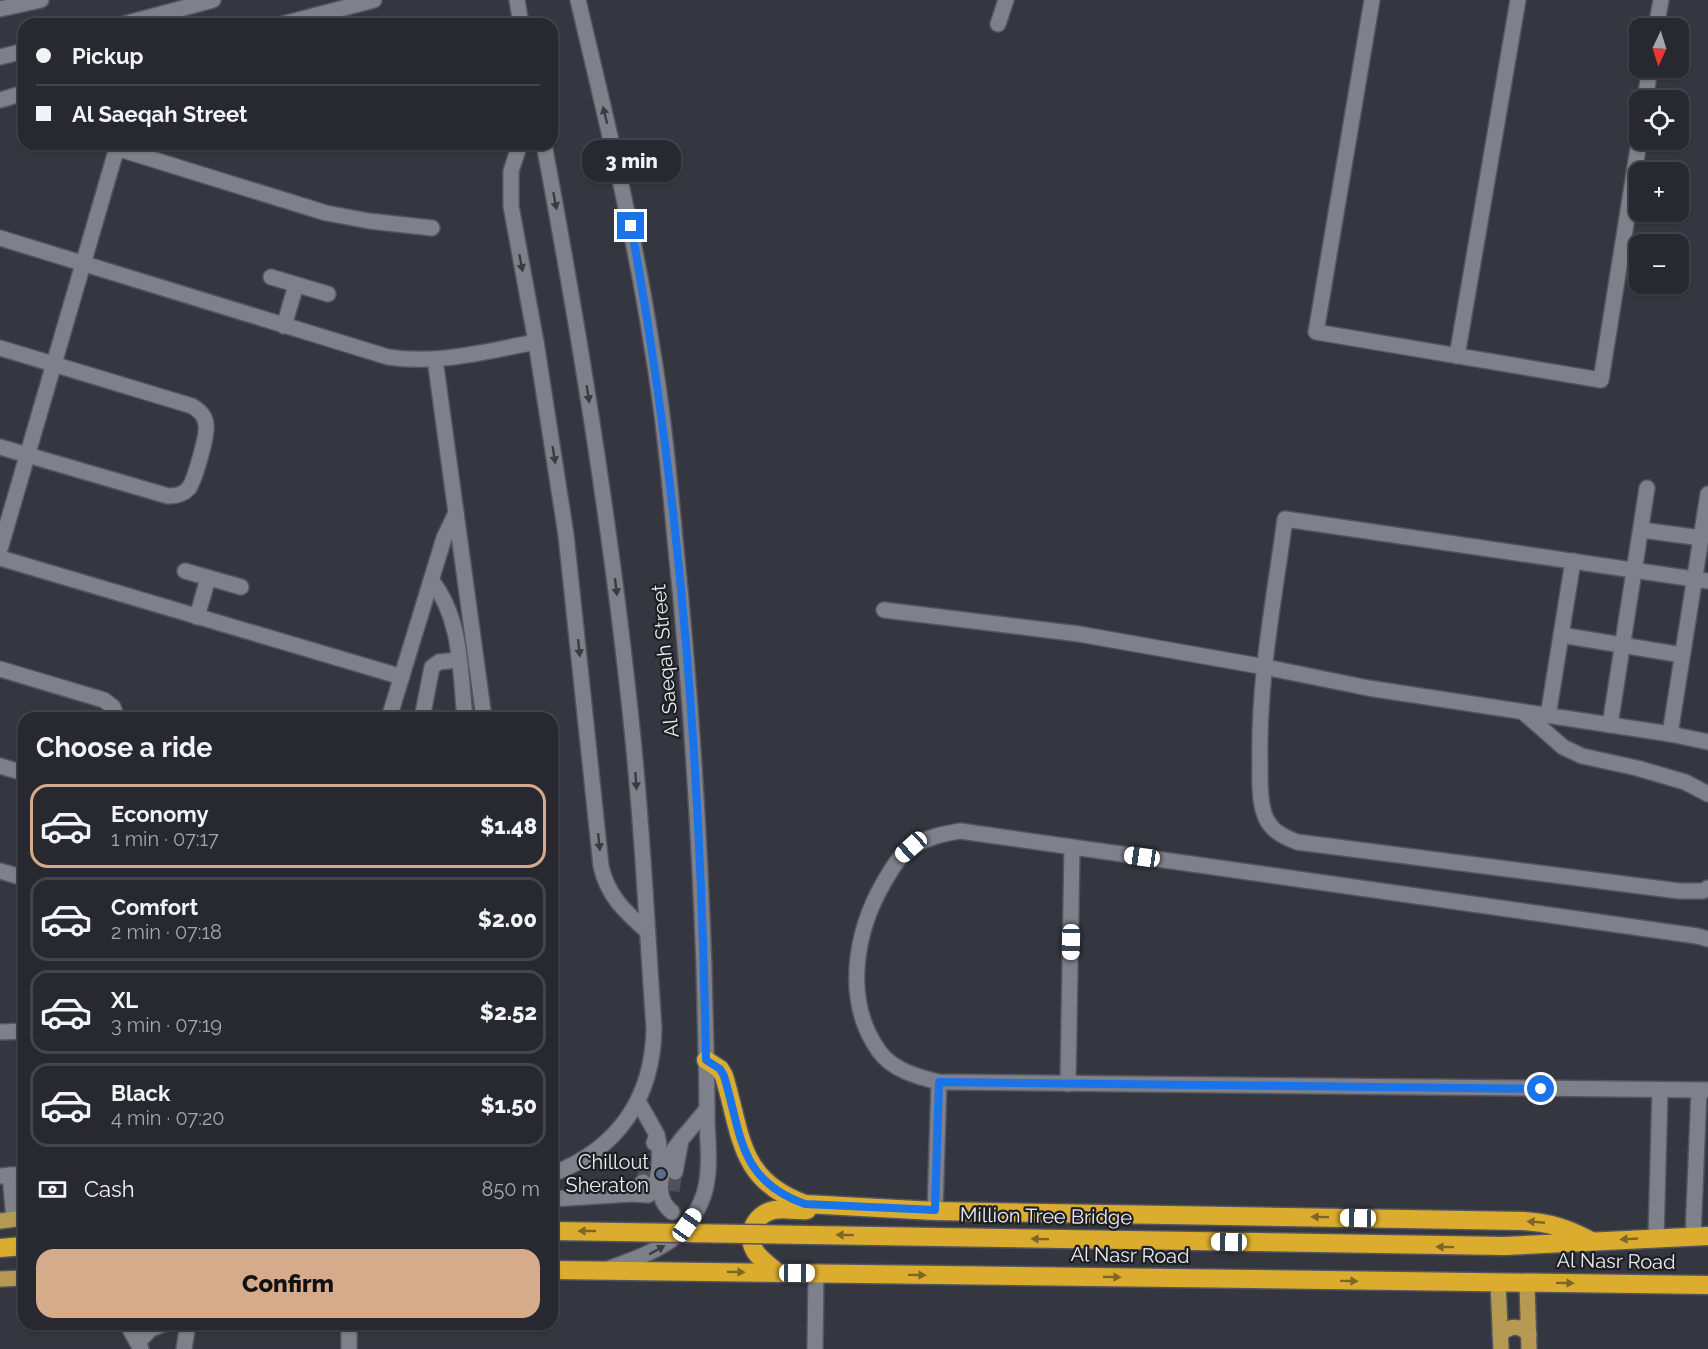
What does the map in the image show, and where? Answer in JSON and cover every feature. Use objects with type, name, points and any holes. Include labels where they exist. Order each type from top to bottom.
[{"type":"highway","points":[[706,1060],[720,1069],[724,1076],[744,1150],[751,1165],[773,1189],[787,1198],[805,1204],[935,1210],[1547,1222],[1570,1229],[1591,1241]]},
{"type":"highway","points":[[778,1273],[753,1248],[751,1234],[756,1221],[760,1216],[772,1210],[805,1210],[824,1206]]},
{"type":"highway","name":"Million Tree Bridge","points":[[558,1231],[1504,1246]]},
{"type":"highway","name":"Al Nasr Road","points":[[1504,1246],[1701,1236]]},
{"type":"highway","points":[[0,1248],[18,1246]]},
{"type":"highway","name":"Al Nasr Road","points":[[558,1270],[1708,1285]]},
{"type":"main road","points":[[0,1279],[18,1278]]},
{"type":"main road","points":[[1498,1283],[1500,1342]]},
{"type":"main road","points":[[1527,1283],[1529,1342]]},
{"type":"main road","points":[[1500,1342],[1506,1329],[1514,1327],[1522,1329],[1529,1342]]},
{"type":"street","points":[[0,9],[41,0]]},
{"type":"street","points":[[146,18],[213,0]]},
{"type":"street","points":[[306,18],[374,0]]},
{"type":"street","points":[[517,0],[520,18]]},
{"type":"street","name":"Al Saeqah Street","points":[[578,0],[631,226],[653,349],[661,410],[680,582],[689,691],[701,904],[708,1157],[706,1182],[699,1204],[687,1225],[657,1250],[602,1271]]},
{"type":"street","points":[[999,24],[1006,0]]},
{"type":"street","points":[[1372,0],[1316,332],[1601,380],[1638,150]]},
{"type":"street","points":[[1457,356],[1518,0]]},
{"type":"street","points":[[1658,18],[1661,0]]},
{"type":"street","points":[[0,57],[18,52]]},
{"type":"street","points":[[0,100],[18,95]]},
{"type":"street","points":[[0,549],[115,150]]},
{"type":"street","points":[[131,150],[326,213],[369,221],[432,228]]},
{"type":"street","points":[[518,150],[511,171],[510,195],[566,535],[601,866],[603,877],[611,894],[624,910],[647,931]]},
{"type":"street","name":"Al Saeqah Street","points":[[545,150],[591,411],[614,569],[633,742],[653,1043],[648,1073],[638,1101],[620,1129],[602,1147],[581,1161],[558,1171]]},
{"type":"street","points":[[0,238],[388,357],[404,360],[435,360],[536,342]]},
{"type":"street","points":[[271,277],[328,294]]},
{"type":"street","points":[[284,326],[296,285]]},
{"type":"street","points":[[0,348],[192,406],[204,418],[206,435],[191,483],[184,492],[175,496],[168,496],[0,447]]},
{"type":"street","points":[[435,360],[483,712]]},
{"type":"street","points":[[1610,725],[1647,488]]},
{"type":"street","points":[[1670,734],[1682,656],[1701,579],[1701,538],[1707,502]]},
{"type":"street","points":[[392,712],[444,537],[456,513]]},
{"type":"street","points":[[1701,579],[1285,519],[1265,667],[1259,742],[1260,786],[1264,814],[1276,833],[1297,842],[1679,891],[1703,891],[1708,888]]},
{"type":"street","points":[[1641,530],[1701,538]]},
{"type":"street","points":[[0,558],[402,677]]},
{"type":"street","points":[[1548,716],[1573,561]]},
{"type":"street","points":[[185,571],[241,587]]},
{"type":"street","points":[[197,616],[208,578]]},
{"type":"street","points":[[431,580],[445,599],[454,624],[464,712]]},
{"type":"street","points":[[884,610],[1079,634],[1368,688],[1670,734],[1708,742]]},
{"type":"street","points":[[1561,635],[1682,656]]},
{"type":"street","points":[[423,712],[432,667],[439,662],[458,660]]},
{"type":"street","points":[[0,669],[104,700],[113,707],[115,712]]},
{"type":"street","points":[[1523,712],[1563,747],[1582,756],[1637,768],[1685,783],[1708,794]]},
{"type":"street","points":[[0,766],[18,771]]},
{"type":"street","points":[[1701,1236],[1704,1091],[939,1082],[917,1077],[898,1067],[880,1052],[862,1016],[856,985],[858,952],[864,927],[879,891],[898,860],[911,847],[933,836],[960,831],[1708,939]]},
{"type":"street","points":[[1068,1084],[1072,847]]},
{"type":"street","points":[[0,871],[18,876]]},
{"type":"street","points":[[0,1032],[18,1030]]},
{"type":"street","points":[[935,1210],[939,1082]]},
{"type":"street","points":[[1656,1238],[1660,1090]]},
{"type":"street","points":[[558,1199],[648,1195],[654,1188],[660,1150],[657,1135],[638,1101]]},
{"type":"street","points":[[687,1225],[667,1208],[663,1200],[662,1174],[672,1150],[707,1110]]},
{"type":"street","points":[[648,1165],[657,1135]]},
{"type":"street","points":[[675,1172],[681,1140]]},
{"type":"street","points":[[11,1175],[13,1219]]},
{"type":"street","points":[[631,1194],[643,1182]]},
{"type":"street","points":[[672,1191],[672,1212]]},
{"type":"street","points":[[815,1349],[816,1273]]},
{"type":"street","points":[[130,1330],[139,1345],[150,1330]]},
{"type":"street","points":[[183,1330],[184,1349]]},
{"type":"street","points":[[349,1330],[349,1349]]},
{"type":"tunnel","points":[[643,1182],[648,1165]]},
{"type":"tunnel","points":[[672,1191],[675,1172]]},
{"type":"place","name":"Chillout Sheraton","points":[[661,1174]]},
{"type":"route","points":[[631,226],[653,349],[680,582],[696,801],[706,1060],[714,1063],[724,1076],[744,1150],[751,1165],[761,1178],[787,1198],[805,1204],[935,1210],[939,1082],[1541,1089]]}]
